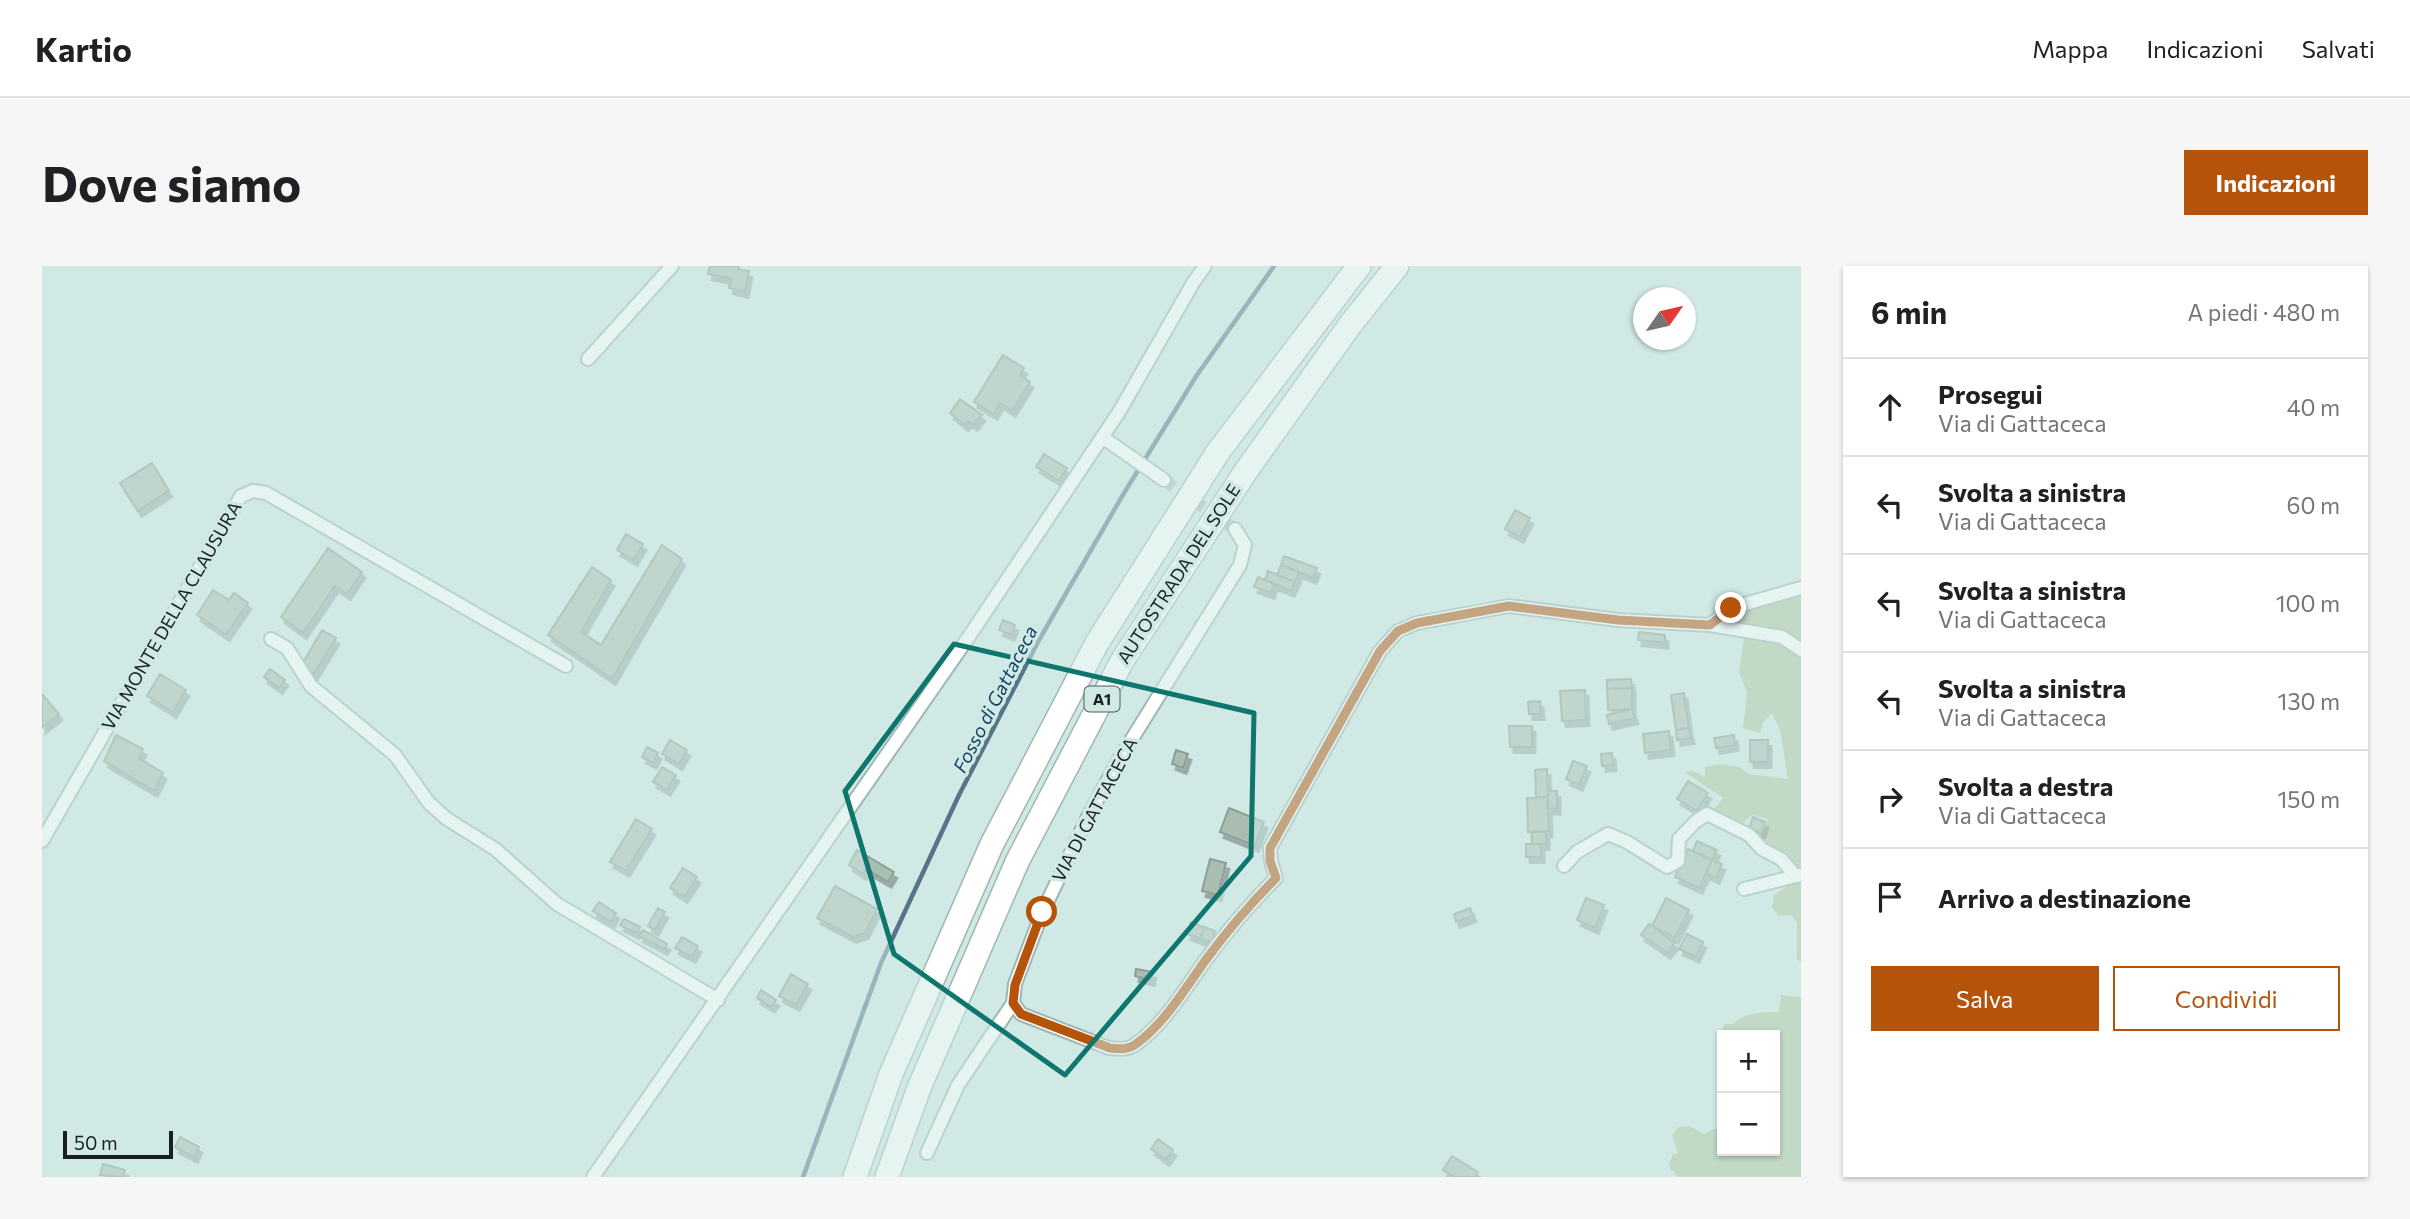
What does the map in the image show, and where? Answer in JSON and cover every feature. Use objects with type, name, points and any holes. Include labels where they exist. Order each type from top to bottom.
[{"type":"highway","name":"AUTOSTRADA DEL SOLE","points":[[855,1177],[891,1074],[992,844],[1097,643],[1218,452],[1359,266]]},
{"type":"highway","name":"AUTOSTRADA DEL SOLE","points":[[887,1177],[919,1088],[1017,862],[1122,661],[1246,471],[1350,325],[1397,266]]},
{"type":"street","points":[[588,359],[672,266]]},
{"type":"street","points":[[593,1177],[962,646],[1102,438],[1205,266]]},
{"type":"street","points":[[1102,438],[1164,480]]},
{"type":"street","name":"VIA MONTE DELLA CLAUSURA","points":[[42,841],[241,496],[253,491],[267,493],[566,666]]},
{"type":"street","name":"VIA DI GATTACECA","points":[[1013,1003],[1015,985],[1042,912],[1088,817],[1117,763],[1240,565],[1245,545],[1236,529]]},
{"type":"street","points":[[1710,625],[1731,608],[1801,587]]},
{"type":"street","points":[[927,1153],[958,1085],[1013,1003],[1021,1014],[1110,1048],[1133,1046],[1164,1020],[1226,932],[1276,878],[1270,861],[1270,848],[1380,651],[1398,631],[1417,623],[1509,606],[1618,620],[1710,625],[1782,637],[1801,650]]},
{"type":"street","points":[[271,639],[287,648],[311,686],[395,755],[429,803],[447,819],[495,849],[557,904],[718,1000]]},
{"type":"street","points":[[1564,866],[1577,852],[1608,834],[1627,842],[1667,867],[1678,861],[1679,839],[1707,814],[1749,835],[1762,849],[1781,859],[1799,876]]},
{"type":"street","points":[[1744,889],[1799,876]]},
{"type":"highlighted area","points":[[954,644],[1254,713],[1251,856],[1065,1075],[894,954],[845,791]]},
{"type":"green space","points":[[1801,593],[1801,641],[1730,625],[1726,619],[1732,613]]},
{"type":"green space","points":[[1744,637],[1774,642],[1801,656],[1801,869],[1760,838],[1768,819],[1752,815],[1741,825],[1713,810],[1723,798],[1685,772],[1693,771],[1705,777],[1705,767],[1721,764],[1739,767],[1749,774],[1788,779],[1780,730],[1772,713],[1763,722],[1760,733],[1743,728],[1747,692],[1739,672]]},
{"type":"green space","points":[[1801,877],[1801,962],[1797,959],[1797,922],[1791,915],[1779,916],[1772,907],[1774,895]]},
{"type":"green space","points":[[1781,995],[1801,997],[1801,1177],[1677,1177],[1669,1164],[1673,1154],[1678,1154],[1672,1135],[1679,1127],[1689,1126],[1704,1134],[1717,1129],[1717,1156],[1780,1156],[1780,1030],[1722,1030],[1725,1024],[1733,1024],[1743,1017],[1779,1012]]},
{"type":"building","points":[[710,266],[739,266],[738,269],[749,271],[745,292],[729,288],[731,279],[708,274]]},
{"type":"building","points":[[1003,355],[1024,368],[1020,375],[1030,382],[1012,411],[1000,403],[994,414],[974,402]]},
{"type":"building","points":[[960,399],[982,415],[974,425],[968,421],[965,425],[950,413]]},
{"type":"building","points":[[1044,454],[1067,468],[1059,481],[1036,467]]},
{"type":"building","points":[[152,463],[169,491],[138,511],[120,483]]},
{"type":"building","points":[[1515,510],[1530,518],[1520,537],[1505,529]]},
{"type":"building","points":[[626,534],[643,544],[634,560],[617,550]]},
{"type":"building","points":[[662,545],[682,559],[612,679],[548,635],[592,567],[611,580],[581,632],[601,645]]},
{"type":"building","points":[[328,548],[362,572],[347,594],[335,586],[303,633],[281,617]]},
{"type":"building","points":[[1284,556],[1317,568],[1313,578],[1281,565]]},
{"type":"building","points":[[1281,565],[1299,572],[1295,582],[1277,575]]},
{"type":"building","points":[[1268,571],[1295,582],[1291,591],[1265,580]]},
{"type":"building","points":[[1258,577],[1274,584],[1271,593],[1254,587]]},
{"type":"building","points":[[213,590],[229,600],[234,593],[248,603],[226,635],[197,615]]},
{"type":"building","points":[[1003,620],[1015,625],[1011,635],[999,630]]},
{"type":"building","points":[[322,630],[336,638],[314,674],[301,666]]},
{"type":"building","points":[[1639,632],[1665,635],[1665,643],[1638,640]]},
{"type":"building","points":[[270,669],[285,680],[279,688],[264,677]]},
{"type":"building","points":[[160,674],[186,690],[173,712],[147,696]]},
{"type":"building","points":[[1631,679],[1632,688],[1607,689],[1607,680]]},
{"type":"building","points":[[1632,688],[1632,709],[1608,710],[1607,689]]},
{"type":"building","points":[[1585,690],[1586,720],[1562,721],[1560,691]]},
{"type":"building","points":[[1684,693],[1689,728],[1676,730],[1671,695]]},
{"type":"building","points":[[42,694],[59,714],[42,728]]},
{"type":"building","points":[[1540,701],[1541,714],[1529,714],[1528,702]]},
{"type":"building","points":[[1632,709],[1635,718],[1609,724],[1607,715]]},
{"type":"building","points":[[1509,726],[1532,726],[1532,747],[1510,747]]},
{"type":"building","points":[[1689,728],[1691,738],[1677,740],[1676,730]]},
{"type":"building","points":[[1669,731],[1671,750],[1645,753],[1643,734]]},
{"type":"building","points":[[116,735],[143,749],[139,758],[163,773],[154,791],[104,761]]},
{"type":"building","points":[[1734,735],[1735,745],[1716,748],[1714,738]]},
{"type":"building","points":[[670,740],[687,750],[679,764],[662,754]]},
{"type":"building","points":[[1750,740],[1768,740],[1768,762],[1750,762]]},
{"type":"building","points":[[647,747],[658,753],[653,763],[642,757]]},
{"type":"building","points":[[1176,750],[1188,754],[1183,768],[1172,764]]},
{"type":"building","points":[[1612,753],[1613,765],[1602,766],[1601,754]]},
{"type":"building","points":[[1573,761],[1587,766],[1579,785],[1566,779]]},
{"type":"building","points":[[662,767],[676,775],[667,790],[653,782]]},
{"type":"building","points":[[1547,769],[1548,797],[1536,797],[1535,770]]},
{"type":"building","points":[[1688,781],[1708,793],[1697,811],[1677,799]]},
{"type":"building","points":[[1548,791],[1557,791],[1557,809],[1547,808]]},
{"type":"building","points":[[1548,797],[1549,831],[1528,832],[1527,798]]},
{"type":"building","points":[[1229,808],[1264,822],[1255,846],[1220,832]]},
{"type":"building","points":[[1753,817],[1765,822],[1761,833],[1749,828]]},
{"type":"building","points":[[636,819],[652,829],[626,871],[610,862]]},
{"type":"building","points":[[1532,832],[1546,832],[1546,844],[1532,844]]},
{"type":"building","points":[[1697,841],[1717,850],[1712,860],[1693,851]]},
{"type":"building","points":[[1526,844],[1541,844],[1541,857],[1526,857]]},
{"type":"building","points":[[1688,849],[1712,860],[1699,888],[1675,877]]},
{"type":"building","points":[[857,850],[894,872],[888,882],[866,869],[863,874],[849,865]]},
{"type":"building","points":[[1210,859],[1226,863],[1218,895],[1202,891]]},
{"type":"building","points":[[1712,860],[1722,864],[1716,878],[1706,873]]},
{"type":"building","points":[[683,868],[697,877],[684,897],[670,888]]},
{"type":"building","points":[[835,886],[877,909],[865,933],[853,937],[817,918]]},
{"type":"building","points":[[1586,898],[1604,905],[1595,928],[1577,920]]},
{"type":"building","points":[[1666,898],[1689,910],[1675,938],[1652,926]]},
{"type":"building","points":[[599,902],[616,913],[611,922],[593,911]]},
{"type":"building","points":[[658,908],[665,912],[655,930],[648,926]]},
{"type":"building","points":[[1470,908],[1473,916],[1456,922],[1454,914]]},
{"type":"building","points":[[624,919],[640,927],[636,933],[620,925]]},
{"type":"building","points":[[1191,923],[1204,927],[1200,939],[1187,934]]},
{"type":"building","points":[[1649,924],[1675,943],[1667,953],[1641,935]]},
{"type":"building","points":[[1204,927],[1215,931],[1212,942],[1200,939]]},
{"type":"building","points":[[643,930],[667,944],[664,949],[639,936]]},
{"type":"building","points":[[1687,934],[1703,942],[1696,957],[1679,949]]},
{"type":"building","points":[[682,937],[698,946],[692,957],[675,948]]},
{"type":"building","points":[[1136,969],[1153,972],[1151,980],[1135,976]]},
{"type":"building","points":[[791,974],[808,984],[796,1005],[779,996]]},
{"type":"building","points":[[761,990],[776,1000],[771,1007],[757,998]]},
{"type":"building","points":[[180,1137],[199,1147],[194,1157],[175,1147]]},
{"type":"building","points":[[1158,1139],[1173,1150],[1166,1160],[1151,1149]]},
{"type":"building","points":[[1452,1156],[1478,1172],[1475,1177],[1455,1177],[1443,1170]]},
{"type":"building","points":[[103,1164],[125,1170],[123,1177],[100,1175]]},
{"type":"waterway","name":"Fosso di Gattaceca","points":[[803,1177],[881,963],[959,795],[1039,640],[1124,493],[1197,375],[1274,266]]},
{"type":"tunnel","points":[[1164,480],[1235,529]]},
{"type":"route","points":[[1042,912],[1015,985],[1013,1003],[1021,1014],[1110,1048],[1133,1046],[1164,1020],[1220,940],[1246,908],[1276,878],[1270,861],[1270,848],[1380,651],[1398,631],[1417,623],[1509,606],[1618,620],[1710,625],[1731,608]]}]
